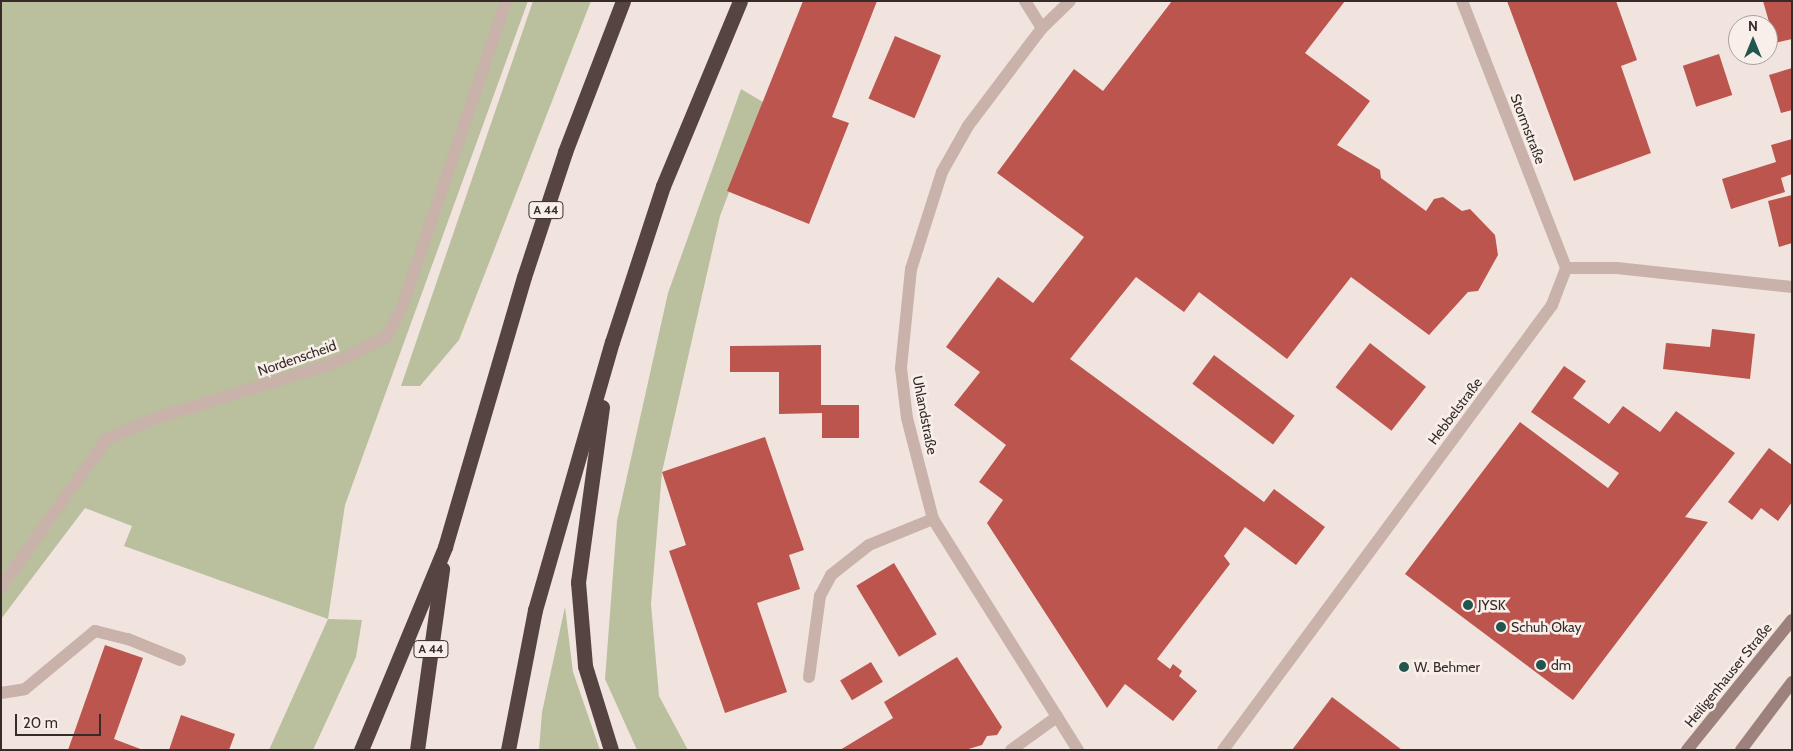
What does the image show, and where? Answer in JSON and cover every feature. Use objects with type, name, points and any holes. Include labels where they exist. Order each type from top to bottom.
[{"type":"highway","name":"A 44","points":[[417,750],[445,547],[527,268],[623,1]]},
{"type":"highway","points":[[508,750],[535,610],[612,342],[663,186],[740,1]]},
{"type":"highway","points":[[611,750],[585,666],[578,582],[612,342]]},
{"type":"highway","points":[[361,750],[445,547]]},
{"type":"main road","name":"Heiligenhauser Straße","points":[[1688,750],[1792,620]]},
{"type":"main road","points":[[1741,750],[1792,682]]},
{"type":"street","name":"Nordenscheid","points":[[1,587],[107,439],[156,418],[332,364],[386,337],[400,310],[506,1]]},
{"type":"street","points":[[1025,1],[1042,28]]},
{"type":"street","name":"Uhlandstraße","points":[[1070,1],[1042,28],[968,126],[942,172],[911,270],[901,368],[908,418],[933,519],[1078,750]]},
{"type":"street","name":"Stormstraße","points":[[1462,1],[1566,268]]},
{"type":"street","points":[[1566,268],[1617,268],[1792,287]]},
{"type":"street","name":"Hebbelstraße","points":[[1223,750],[1552,305],[1566,268]]},
{"type":"street","points":[[809,677],[820,596],[831,574],[869,545],[933,519]]},
{"type":"street","points":[[1,693],[25,689],[95,631],[128,638],[180,660]]},
{"type":"street","points":[[1011,750],[1057,717]]},
{"type":"green space","points":[[1,1],[528,1],[345,505],[328,619],[124,546],[132,526],[85,508],[1,619]]},
{"type":"green space","points":[[533,1],[591,1],[459,340],[420,386],[401,386]]},
{"type":"green space","points":[[741,89],[763,102],[720,216],[662,472],[651,604],[659,696],[688,750],[637,750],[605,679],[617,521],[668,293]]},
{"type":"green space","points":[[565,607],[573,672],[600,750],[539,750],[542,712]]},
{"type":"green space","points":[[328,619],[362,620],[356,657],[313,750],[269,750]]},
{"type":"building","points":[[803,1],[877,1],[832,117],[849,123],[809,224],[727,191]]},
{"type":"building","points":[[1172,1],[1345,1],[1305,53],[1370,101],[1337,145],[1380,170],[1381,178],[1426,211],[1434,199],[1443,197],[1462,211],[1470,209],[1495,235],[1498,255],[1478,291],[1468,292],[1429,335],[1351,277],[1287,359],[1199,292],[1184,312],[1136,277],[1070,359],[1264,502],[1274,489],[1325,527],[1296,565],[1245,527],[1224,556],[1230,564],[1157,659],[1170,669],[1173,664],[1182,671],[1179,676],[1197,691],[1173,721],[1125,684],[1107,708],[987,523],[1003,500],[979,482],[1006,445],[954,405],[980,372],[946,347],[998,277],[1033,303],[1084,237],[997,173],[1074,69],[1103,91]]},
{"type":"building","points":[[1507,1],[1616,1],[1637,60],[1621,66],[1651,153],[1574,181]]},
{"type":"building","points":[[1763,1],[1792,1],[1792,39],[1778,42],[1778,15],[1767,15]]},
{"type":"building","points":[[895,36],[941,56],[914,118],[868,99]]},
{"type":"building","points":[[1719,54],[1732,95],[1696,107],[1683,66]]},
{"type":"building","points":[[1792,68],[1792,110],[1781,113],[1769,75]]},
{"type":"building","points":[[1792,139],[1792,174],[1781,178],[1785,192],[1731,209],[1722,179],[1776,162],[1771,145]]},
{"type":"building","points":[[1792,195],[1792,243],[1779,247],[1768,201]]},
{"type":"building","points":[[1712,329],[1755,334],[1750,379],[1663,369],[1666,343],[1710,347]]},
{"type":"building","points":[[1370,343],[1426,387],[1391,431],[1336,387]]},
{"type":"building","points":[[821,345],[821,405],[859,405],[859,438],[822,438],[822,413],[779,414],[779,372],[730,372],[730,346]]},
{"type":"building","points":[[1214,355],[1295,416],[1273,445],[1192,384]]},
{"type":"building","points":[[1564,366],[1586,381],[1573,398],[1609,424],[1623,406],[1660,432],[1676,411],[1735,453],[1685,517],[1708,522],[1573,700],[1405,574],[1520,422],[1608,488],[1619,473],[1531,412]]},
{"type":"building","points":[[765,437],[804,550],[789,555],[800,589],[757,603],[787,692],[725,713],[669,551],[686,545],[662,472]]},
{"type":"building","points":[[1769,448],[1792,465],[1792,502],[1778,521],[1761,508],[1752,520],[1728,502]]},
{"type":"building","points":[[894,563],[937,634],[899,657],[856,586]]},
{"type":"building","points":[[105,645],[143,658],[114,739],[143,750],[68,750]]},
{"type":"building","points":[[957,657],[1002,727],[997,735],[987,736],[982,745],[965,750],[840,750],[893,718],[884,702]]},
{"type":"building","points":[[871,662],[883,682],[852,700],[840,681]]},
{"type":"building","points":[[1332,697],[1402,750],[1292,750]]},
{"type":"building","points":[[181,715],[235,734],[229,750],[169,750]]},
{"type":"place","name":"JYSK","points":[[1468,605]]},
{"type":"place","name":"Schuh Okay","points":[[1501,627]]},
{"type":"place","name":"dm","points":[[1541,665]]},
{"type":"place","name":"W. Behmer","points":[[1404,667]]}]
